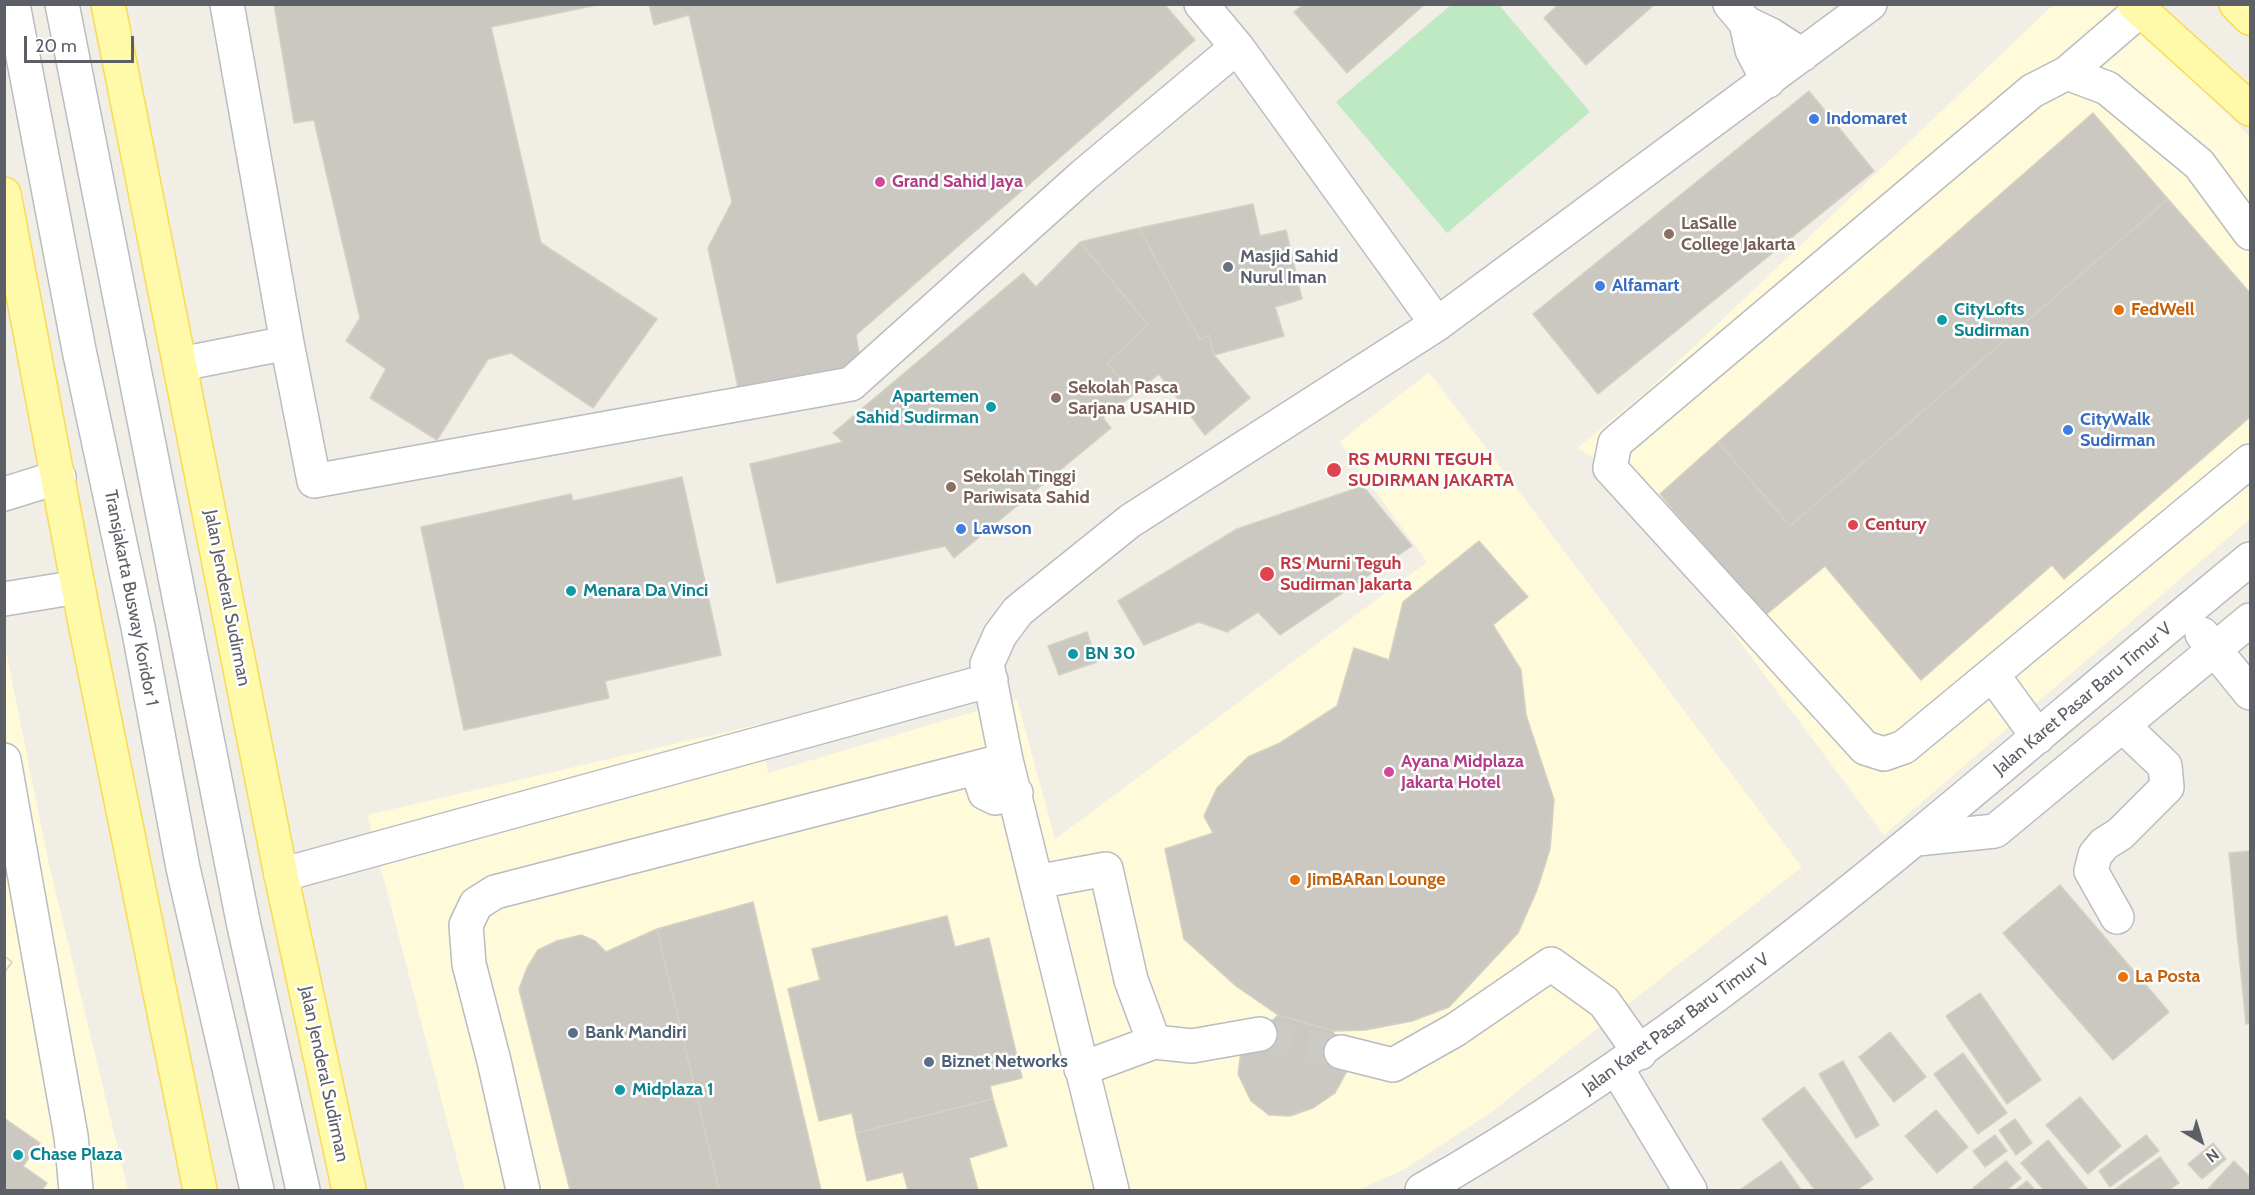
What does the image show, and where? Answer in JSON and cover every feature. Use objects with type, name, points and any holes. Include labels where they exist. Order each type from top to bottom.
[{"type":"main road","name":"Jalan Jenderal Sudirman","points":[[108,4],[281,875],[350,1191]]},
{"type":"main road","points":[[2236,4],[2250,18]]},
{"type":"main road","points":[[2136,8],[2250,109]]},
{"type":"main road","points":[[4,194],[78,587],[200,1191]]},
{"type":"street","name":"Transjakarta Busway Koridor 1","points":[[13,4],[80,350],[138,627],[183,868],[257,1191]]},
{"type":"street","points":[[62,4],[244,926],[303,1191]]},
{"type":"street","points":[[227,4],[287,343],[314,481],[851,384],[1084,175],[1237,47]]},
{"type":"street","points":[[1201,4],[1237,47],[1437,324]]},
{"type":"street","points":[[1112,1191],[1036,882],[1006,796],[992,765],[991,680],[987,664],[1000,635],[1018,611],[1130,521],[1437,324],[1870,4]]},
{"type":"street","points":[[2136,8],[2067,73],[2032,92],[1616,443],[1610,468],[1865,748],[1884,754],[1904,747],[2250,461]]},
{"type":"street","points":[[1738,14],[1802,55]]},
{"type":"street","points":[[1738,14],[1752,50],[1768,81]]},
{"type":"street","points":[[2067,73],[2107,88],[2199,164],[2250,233]]},
{"type":"street","points":[[181,364],[287,343]]},
{"type":"street","points":[[4,494],[59,477]]},
{"type":"street","name":"Jalan Karet Pasar Baru Timur V","points":[[1422,1191],[1480,1157],[1628,1061],[1760,965],[1917,839],[2250,559]]},
{"type":"street","points":[[4,599],[78,587]]},
{"type":"street","points":[[1917,839],[1995,831],[2215,650],[2249,625],[2214,588]]},
{"type":"street","points":[[2185,614],[2250,693]]},
{"type":"street","points":[[1992,674],[2038,737]]},
{"type":"street","points":[[281,875],[991,680]]},
{"type":"street","points":[[2117,917],[2091,871],[2096,855],[2104,844],[2120,834],[2167,787],[2165,766],[2123,726]]},
{"type":"street","points":[[4,760],[71,1136],[76,1191]]},
{"type":"street","points":[[523,1191],[494,1060],[468,964],[466,925],[476,904],[495,892],[992,765]]},
{"type":"street","points":[[1006,796],[1008,855]]},
{"type":"street","points":[[1036,882],[1106,869],[1131,981],[1154,1042]]},
{"type":"street","points":[[1341,1052],[1393,1065],[1455,1030],[1551,964],[1604,1002],[1628,1061],[1690,1191]]},
{"type":"street","points":[[1081,1069],[1154,1042],[1192,1046],[1260,1034]]},
{"type":"shaded area","points":[[2053,5],[2118,5],[2250,137],[2250,519],[1884,835],[1610,468],[1577,448],[1645,393]]},
{"type":"shaded area","points":[[1429,372],[1802,867],[1489,1114],[1405,1169],[1358,1190],[465,1190],[367,815],[760,724],[768,773],[1017,699],[1055,839],[1427,562],[1339,442]]},
{"type":"shaded area","points":[[4,641],[48,860],[128,1190],[5,1190]]},
{"type":"green space","points":[[1451,5],[1499,5],[1590,112],[1447,233],[1336,102]]},
{"type":"building","points":[[274,4],[602,4],[491,27],[541,243],[657,319],[593,408],[511,353],[488,359],[437,440],[370,398],[386,369],[346,341],[360,318],[314,120],[294,123]]},
{"type":"building","name":"Grand Sahid Jaya","points":[[649,4],[1164,4],[1195,40],[856,335],[861,365],[738,387],[708,248],[732,202],[689,15],[654,25]]},
{"type":"building","points":[[1304,4],[1425,4],[1347,73],[1294,12]]},
{"type":"building","points":[[1559,4],[1655,4],[1586,65],[1544,18]]},
{"type":"building","points":[[1809,91],[1874,171],[1598,394],[1533,314]]},
{"type":"building","name":"CityLofts Sudirman","points":[[2093,113],[2168,199],[1790,526],[1718,442]]},
{"type":"building","name":"CityWalk Sudirman","points":[[2168,199],[2250,293],[2250,417],[2064,579],[2052,565],[1921,680],[1825,566],[1763,617],[1660,494],[1718,442],[1790,526]]},
{"type":"building","name":"Masjid Sahid Nurul Iman","points":[[1253,204],[1260,236],[1286,230],[1302,299],[1275,307],[1284,336],[1214,355],[1209,335],[1200,340],[1139,228]]},
{"type":"building","points":[[1139,228],[1200,340],[1209,335],[1214,355],[1250,398],[1205,435],[1159,374],[1133,395],[1107,363],[1148,325],[1080,242]]},
{"type":"building","name":"Apartemen Sahid Sudirman","points":[[1080,242],[1148,325],[1107,363],[1133,395],[1103,418],[1111,428],[954,558],[945,546],[777,583],[750,464],[843,442],[833,433],[1023,273],[1036,287]]},
{"type":"building","name":"Menara Da Vinci","points":[[682,477],[721,655],[605,681],[609,698],[464,730],[421,527],[571,494],[573,501]]},
{"type":"building","name":"RS Murni Teguh Sudirman Jakarta","points":[[1363,486],[1412,546],[1280,635],[1258,612],[1227,632],[1199,622],[1144,645],[1118,601],[1237,529]]},
{"type":"building","name":"Ayana Midplaza Jakarta Hotel","points":[[1479,541],[1528,597],[1493,625],[1521,670],[1526,715],[1554,800],[1550,849],[1537,890],[1518,933],[1449,1007],[1412,1021],[1365,1030],[1333,1031],[1278,1015],[1236,986],[1184,939],[1165,849],[1213,833],[1204,816],[1217,788],[1248,757],[1280,743],[1337,706],[1354,648],[1389,660],[1403,602]]},
{"type":"building","name":"BN 30","points":[[1087,632],[1097,662],[1059,675],[1048,646]]},
{"type":"building","points":[[2250,851],[2250,1023],[2246,1024],[2229,853]]},
{"type":"building","points":[[2060,885],[2169,1012],[2113,1060],[2003,933]]},
{"type":"building","name":"Midplaza 1","points":[[753,902],[821,1190],[719,1190],[657,929]]},
{"type":"building","points":[[947,916],[955,947],[989,938],[1022,1078],[990,1086],[993,1099],[856,1133],[852,1113],[819,1121],[788,989],[820,980],[812,949]]},
{"type":"building","name":"Midplaza 1","points":[[657,929],[719,1190],[570,1190],[519,989],[527,968],[538,950],[557,941],[581,935],[595,941],[606,952]]},
{"type":"building","points":[[4,956],[12,962],[4,973]]},
{"type":"building","points":[[4,956],[12,962],[4,973]]},
{"type":"building","points":[[1980,993],[2041,1080],[2007,1104],[1946,1016]]},
{"type":"building","points":[[1278,1015],[1333,1031],[1347,1071],[1335,1093],[1313,1108],[1290,1116],[1269,1115],[1251,1101],[1238,1074],[1241,1051]]},
{"type":"building","points":[[1890,1032],[1926,1077],[1894,1102],[1859,1057]]},
{"type":"building","points":[[1963,1053],[2007,1113],[1978,1134],[1934,1074]]},
{"type":"building","points":[[1843,1061],[1879,1125],[1856,1138],[1819,1074]]},
{"type":"building","points":[[1804,1087],[1873,1179],[1857,1190],[1815,1190],[1762,1119]]},
{"type":"building","points":[[2080,1097],[2121,1146],[2088,1174],[2046,1125]]},
{"type":"building","points":[[993,1099],[1007,1146],[969,1158],[978,1190],[908,1190],[903,1172],[867,1181],[856,1133]]},
{"type":"building","points":[[1936,1110],[1968,1147],[1937,1173],[1905,1136]]},
{"type":"building","name":"Chase Plaza","points":[[4,1118],[40,1143],[23,1166],[47,1183],[42,1190],[4,1190]]},
{"type":"building","points":[[2015,1119],[2032,1143],[2016,1155],[1999,1130]]},
{"type":"building","points":[[1995,1135],[2007,1151],[1985,1167],[1973,1151]]},
{"type":"building","points":[[2146,1135],[2159,1151],[2110,1187],[2099,1171]]},
{"type":"building","points":[[2048,1140],[2088,1190],[2044,1190],[2021,1163]]},
{"type":"building","points":[[2213,1143],[2226,1159],[2202,1179],[2188,1164]]},
{"type":"building","points":[[2160,1157],[2179,1183],[2169,1190],[2114,1190]]},
{"type":"building","points":[[1781,1161],[1801,1190],[1740,1190]]},
{"type":"building","points":[[2006,1161],[2021,1178],[2007,1190],[1976,1190],[1973,1188]]},
{"type":"building","points":[[2234,1161],[2250,1177],[2250,1190],[2207,1190]]},
{"type":"building","points":[[2027,1181],[2035,1190],[2015,1190]]},
{"type":"tunnel","points":[[1260,1034],[1341,1052]]},
{"type":"place","name":"Indomaret","points":[[1814,119]]},
{"type":"place","name":"Grand Sahid Jaya","points":[[880,182]]},
{"type":"place","name":"LaSalle College Jakarta","points":[[1669,234]]},
{"type":"place","name":"Masjid Sahid Nurul Iman","points":[[1228,267]]},
{"type":"place","name":"Alfamart","points":[[1600,286]]},
{"type":"place","name":"FedWell","points":[[2119,310]]},
{"type":"place","name":"CityLofts Sudirman","points":[[1942,320]]},
{"type":"place","name":"Sekolah Pasca Sarjana USAHID","points":[[1056,398]]},
{"type":"place","name":"Apartemen Sahid Sudirman","points":[[991,407]]},
{"type":"place","name":"CityWalk Sudirman","points":[[2068,430]]},
{"type":"place","name":"RS MURNI TEGUH SUDIRMAN JAKARTA","points":[[1334,470]]},
{"type":"place","name":"Sekolah Tinggi Pariwisata Sahid","points":[[951,487]]},
{"type":"place","name":"Century","points":[[1853,525]]},
{"type":"place","name":"Lawson","points":[[961,529]]},
{"type":"place","name":"RS Murni Teguh Sudirman Jakarta","points":[[1267,574]]},
{"type":"place","name":"Menara Da Vinci","points":[[571,591]]},
{"type":"place","name":"BN 30","points":[[1073,654]]},
{"type":"place","name":"Ayana Midplaza Jakarta Hotel","points":[[1389,772]]},
{"type":"place","name":"JimBARan Lounge","points":[[1295,880]]},
{"type":"place","name":"La Posta","points":[[2123,977]]},
{"type":"place","name":"Bank Mandiri","points":[[573,1033]]},
{"type":"place","name":"Biznet Networks","points":[[929,1062]]},
{"type":"place","name":"Midplaza 1","points":[[620,1090]]},
{"type":"place","name":"Chase Plaza","points":[[18,1155]]}]
